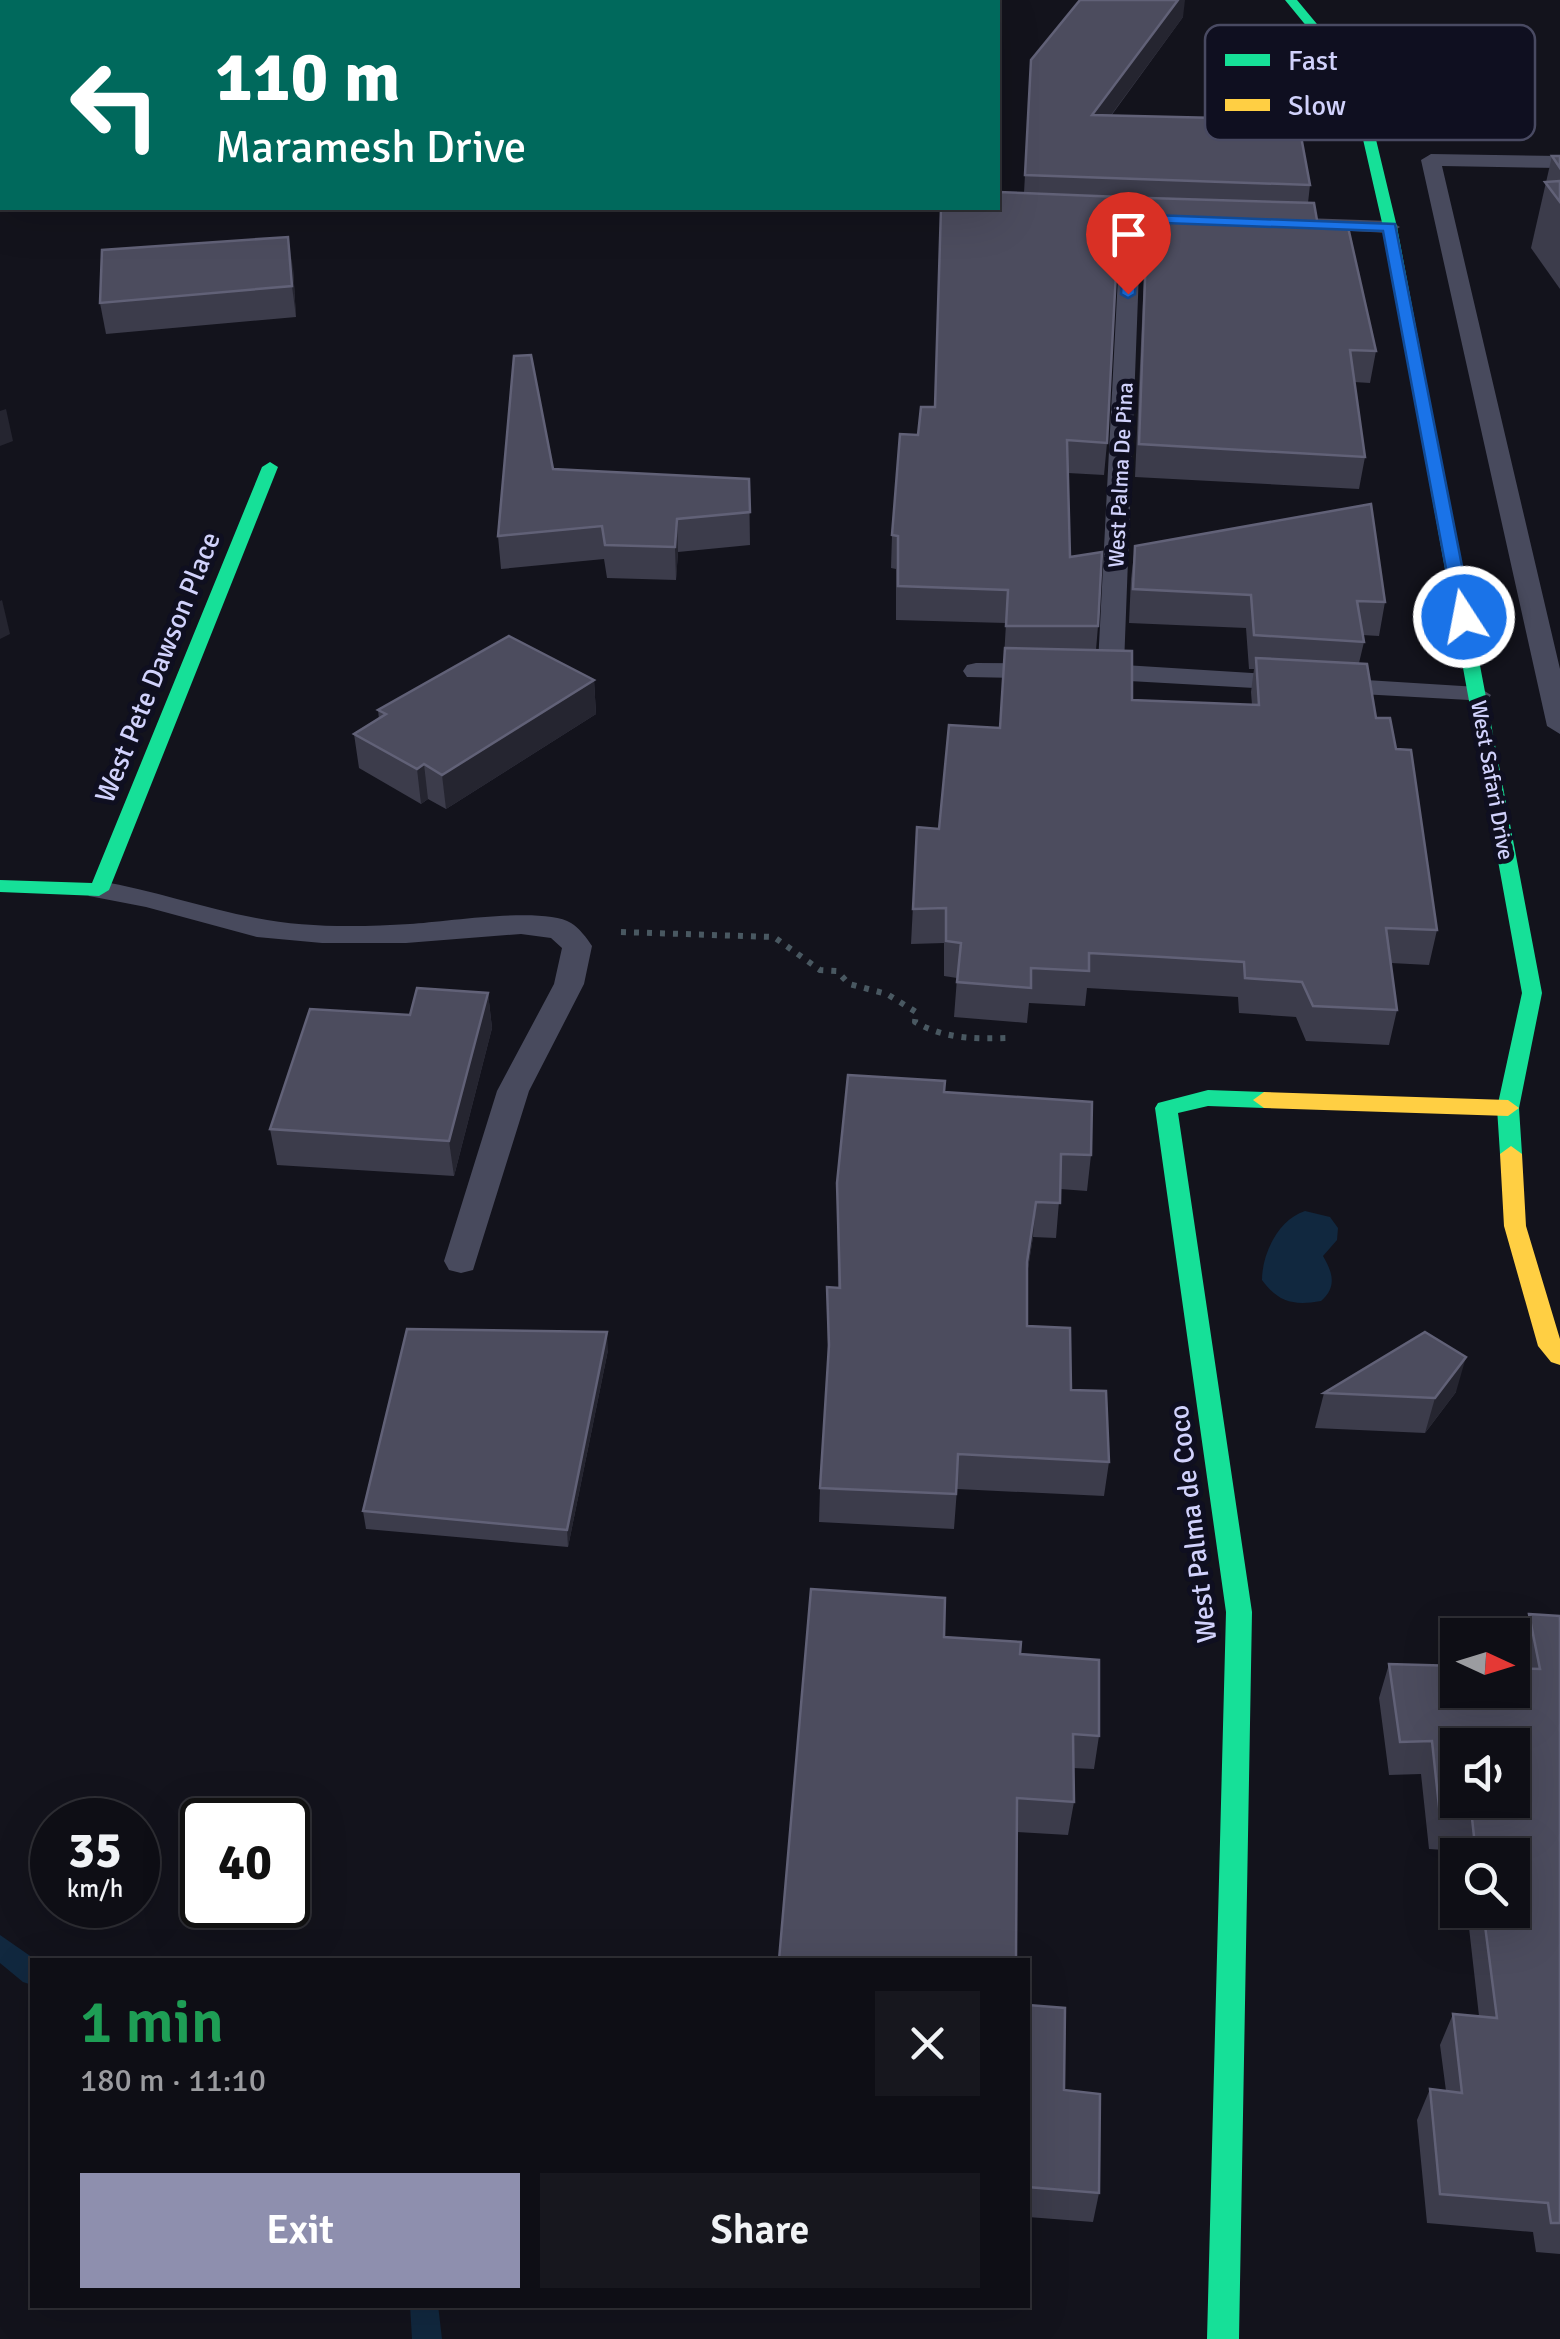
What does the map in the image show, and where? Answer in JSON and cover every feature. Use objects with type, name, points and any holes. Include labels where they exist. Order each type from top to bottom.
[{"type":"street","name":"West Safari Drive","points":[[1291,0],[1312,25]]},
{"type":"street","name":"West Safari Drive","points":[[1370,140],[1390,227],[1478,695],[1546,995],[1508,1108],[1516,1226],[1550,1346],[1560,1356]]},
{"type":"street","name":"West Pete Dawson Place","points":[[100,890],[270,467]]},
{"type":"street","points":[[0,886],[100,890]]},
{"type":"street","name":"West Palma de Coco","points":[[1223,2339],[1239,1612],[1166,1108],[1208,1098],[1508,1108]]},
{"type":"lane","points":[[1560,162],[1430,160],[1560,726]]},
{"type":"lane","name":"West Palma De Pina","points":[[1111,672],[1132,218]]},
{"type":"lane","points":[[1250,222],[1390,227]]},
{"type":"lane","points":[[976,672],[1111,672],[1478,695]]},
{"type":"lane","points":[[100,890],[257,928],[322,934],[406,934],[521,926],[560,930],[577,946],[577,969],[560,1004],[529,1050],[518,1078],[461,1261]]},
{"type":"path","points":[[560,930],[774,937],[820,970],[837,970],[849,984],[887,994],[916,1012],[915,1022],[934,1034],[954,1039],[1006,1038]]},
{"type":"water","points":[[1305,1211],[1330,1217],[1338,1228],[1337,1240],[1323,1256],[1332,1280],[1329,1290],[1321,1301],[1302,1303],[1280,1298],[1262,1280],[1274,1238],[1287,1221]]},
{"type":"building","points":[[1080,0],[1178,0],[1092,115],[1205,118],[1205,140],[1302,140],[1310,185],[1025,175],[1031,60]]},
{"type":"building","points":[[1560,181],[1560,202],[1545,182]]},
{"type":"building","points":[[1000,192],[1120,197],[1107,443],[1067,440],[1070,557],[1102,552],[1098,626],[1006,626],[1008,590],[898,586],[898,536],[892,535],[900,434],[918,435],[921,407],[935,407],[941,210],[1000,210]]},
{"type":"building","points":[[1148,198],[1314,203],[1318,226],[1348,227],[1376,351],[1350,350],[1365,457],[1139,444]]},
{"type":"building","points":[[288,237],[292,286],[100,303],[102,250]]},
{"type":"building","points":[[531,355],[553,469],[749,479],[750,512],[677,519],[675,547],[605,545],[602,526],[498,536],[514,356]]},
{"type":"building","points":[[1371,504],[1385,602],[1357,601],[1364,642],[1254,635],[1251,595],[1133,589],[1135,546]]},
{"type":"building","points":[[509,636],[594,680],[442,775],[424,764],[417,769],[354,734],[386,714],[378,710]]},
{"type":"building","points":[[1005,648],[1132,651],[1132,700],[1259,705],[1256,658],[1367,664],[1376,718],[1390,718],[1396,749],[1411,750],[1437,930],[1386,928],[1397,1010],[1313,1006],[1302,982],[1245,978],[1244,962],[1089,953],[1089,971],[1031,968],[1031,988],[957,982],[961,943],[946,941],[946,908],[913,909],[917,827],[939,829],[949,725],[1000,728]]},
{"type":"building","points":[[417,988],[488,993],[449,1141],[270,1129],[310,1009],[410,1015]]},
{"type":"building","points":[[848,1075],[945,1081],[944,1092],[1092,1102],[1091,1155],[1061,1154],[1060,1203],[1036,1202],[1027,1262],[1027,1326],[1070,1328],[1071,1390],[1106,1391],[1109,1462],[958,1454],[956,1494],[820,1488],[829,1345],[827,1287],[840,1288],[837,1183]]},
{"type":"building","points":[[407,1329],[607,1332],[567,1530],[363,1511]]},
{"type":"building","points":[[1425,1332],[1466,1357],[1435,1398],[1324,1393]]},
{"type":"building","points":[[811,1589],[945,1598],[944,1637],[1021,1642],[1020,1654],[1099,1660],[1099,1736],[1073,1734],[1074,1802],[1017,1798],[1016,1958],[779,1958]]},
{"type":"building","points":[[1529,1614],[1560,1616],[1560,2223],[1551,2223],[1548,2203],[1440,2194],[1430,2089],[1462,2093],[1453,2014],[1497,2018],[1485,1928],[1530,1928],[1530,1838],[1474,1838],[1472,1818],[1530,1818],[1530,1728],[1440,1728],[1440,1816],[1432,1741],[1400,1742],[1389,1664],[1440,1665],[1440,1708],[1530,1708],[1530,1669],[1540,1669]]},
{"type":"building","points":[[1030,2005],[1065,2008],[1064,2090],[1100,2094],[1099,2193],[1030,2187]]},
{"type":"waterway","points":[[0,1947],[30,1971]]},
{"type":"waterway","points":[[424,2308],[427,2339]]},
{"type":"traffic: fast","points":[[1291,0],[1312,25]]},
{"type":"traffic: fast","points":[[1370,140],[1390,227],[1532,993],[1508,1108],[1511,1154]]},
{"type":"traffic: fast","points":[[0,886],[99,890],[270,467]]},
{"type":"traffic: fast","points":[[1223,2339],[1239,1612],[1166,1108],[1208,1098],[1264,1100]]},
{"type":"traffic: slow","points":[[1264,1100],[1508,1108]]},
{"type":"traffic: slow","points":[[1511,1154],[1515,1226],[1550,1346],[1560,1356]]},
{"type":"route","points":[[1128,294],[1131,218],[1390,227],[1464,617]]}]
